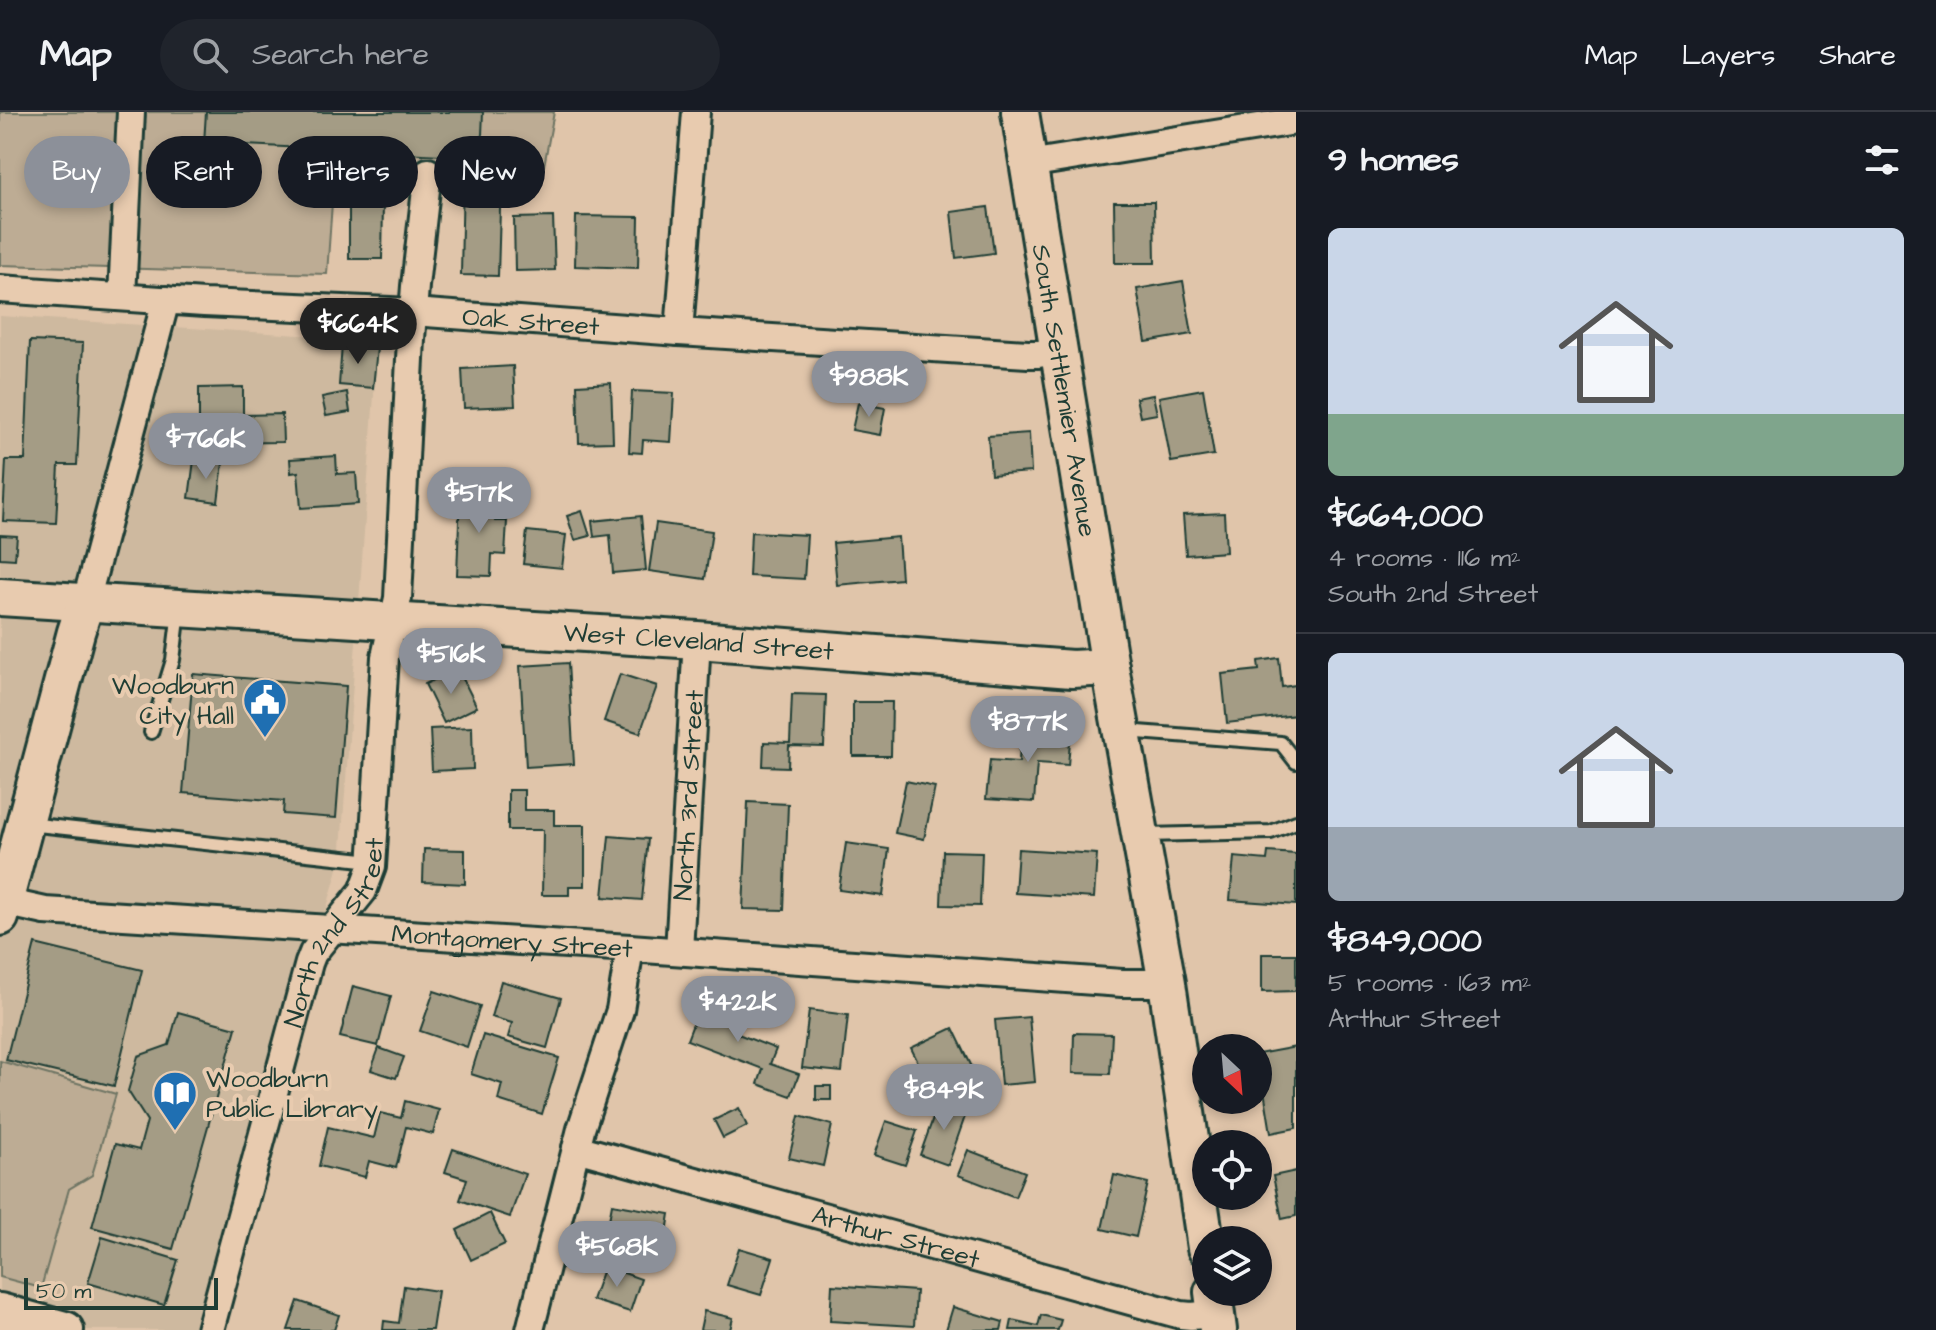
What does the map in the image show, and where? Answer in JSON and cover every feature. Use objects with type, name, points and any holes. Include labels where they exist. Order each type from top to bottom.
[{"type":"street","points":[[122,297],[131,112]]},
{"type":"street","points":[[679,332],[696,112]]},
{"type":"street","name":"South Settlemier Avenue","points":[[1020,112],[1110,667],[1167,983],[1203,1226]]},
{"type":"street","points":[[1028,164],[1296,121]]},
{"type":"street","name":"North 2nd Street","points":[[210,1330],[309,963],[313,953],[363,891],[369,877],[385,657],[398,598],[413,312],[428,172]]},
{"type":"street","name":"Oak Street","points":[[0,289],[413,312],[1028,354],[1059,349]]},
{"type":"street","points":[[2,910],[166,300]]},
{"type":"street","name":"West Cleveland Street","points":[[0,597],[697,640],[1072,669],[1110,667]]},
{"type":"street","name":"North 3rd Street","points":[[679,951],[697,640]]},
{"type":"street","name":"Montgomery Street","points":[[2,910],[679,951],[1106,982],[1167,983]]},
{"type":"street","points":[[530,1330],[576,1148],[620,1010],[630,948]]},
{"type":"street","name":"Arthur Street","points":[[576,1148],[1181,1315],[1216,1312]]},
{"type":"street","points":[[0,1312],[53,1328]]},
{"type":"lane","points":[[151,732],[173,660],[179,607]]},
{"type":"lane","points":[[1122,731],[1281,743],[1296,762]]},
{"type":"lane","points":[[1140,835],[1271,832],[1296,822]]},
{"type":"lane","points":[[25,824],[372,861]]},
{"type":"shaded area","points":[[0,112],[554,112],[545,161],[545,136],[434,136],[434,163],[418,162],[418,136],[278,136],[278,208],[332,208],[327,274],[0,265]]},
{"type":"shaded area","points":[[0,316],[378,340],[340,862],[205,1330],[0,1330]]},
{"type":"shaded area","points":[[0,1061],[116,1094],[92,1175],[69,1189],[41,1288],[0,1277]]},
{"type":"building","points":[[206,112],[483,112],[482,136],[434,136],[434,155],[418,154],[418,136],[278,136],[278,147],[262,146],[262,136],[204,136]]},
{"type":"building","points":[[1114,202],[1154,202],[1155,263],[1115,263]]},
{"type":"building","points":[[988,207],[994,253],[956,258],[951,212]]},
{"type":"building","points":[[349,208],[383,208],[382,259],[349,259]]},
{"type":"building","points":[[462,208],[500,208],[498,276],[461,275]]},
{"type":"building","points":[[576,216],[639,217],[638,268],[575,266]]},
{"type":"building","points":[[553,217],[555,270],[515,271],[514,218]]},
{"type":"building","points":[[1183,281],[1192,334],[1146,342],[1137,289]]},
{"type":"building","points":[[30,341],[83,343],[77,465],[59,465],[56,523],[3,521],[6,460],[25,460]]},
{"type":"building","points":[[342,345],[377,348],[373,388],[339,385]]},
{"type":"building","points":[[513,366],[515,406],[464,408],[462,369]]},
{"type":"building","points":[[611,383],[613,442],[579,443],[577,385]]},
{"type":"building","points":[[243,387],[243,415],[282,414],[283,442],[199,443],[199,388]]},
{"type":"building","points":[[1203,389],[1214,455],[1171,462],[1159,397]]},
{"type":"building","points":[[632,391],[674,393],[671,442],[643,440],[642,453],[629,452]]},
{"type":"building","points":[[347,392],[350,412],[326,416],[322,397]]},
{"type":"building","points":[[1153,395],[1157,414],[1140,417],[1136,398]]},
{"type":"building","points":[[858,403],[885,408],[880,435],[852,430]]},
{"type":"building","points":[[1029,433],[1031,472],[991,475],[988,436]]},
{"type":"building","points":[[336,456],[337,474],[356,473],[358,504],[301,508],[298,472],[291,473],[290,459]]},
{"type":"building","points":[[194,460],[223,463],[218,502],[189,498]]},
{"type":"building","points":[[460,495],[496,496],[495,521],[507,521],[505,555],[492,554],[491,576],[457,575]]},
{"type":"building","points":[[582,511],[590,536],[575,540],[567,516]]},
{"type":"building","points":[[1224,513],[1226,552],[1186,555],[1183,515]]},
{"type":"building","points":[[641,516],[646,570],[613,573],[610,535],[594,537],[592,521]]},
{"type":"building","points":[[656,523],[712,531],[705,579],[649,571]]},
{"type":"building","points":[[527,531],[566,535],[562,568],[523,564]]},
{"type":"building","points":[[751,532],[807,535],[804,579],[749,576]]},
{"type":"building","points":[[0,535],[17,536],[15,559],[0,558]]},
{"type":"building","points":[[898,537],[901,579],[837,585],[833,543]]},
{"type":"building","points":[[1279,658],[1282,687],[1296,685],[1296,715],[1227,723],[1222,674],[1259,670],[1258,661]]},
{"type":"building","points":[[568,663],[574,764],[526,767],[520,666]]},
{"type":"building","points":[[458,669],[477,707],[444,723],[425,684]]},
{"type":"building","name":"Woodburn City Hall","points":[[193,674],[346,686],[336,818],[283,814],[284,801],[183,793]]},
{"type":"building","points":[[620,674],[657,686],[640,733],[604,721]]},
{"type":"building","points":[[792,694],[826,695],[824,747],[789,746],[788,767],[763,766],[764,742],[790,743]]},
{"type":"building","points":[[853,702],[892,702],[891,756],[853,756]]},
{"type":"building","points":[[1021,726],[1071,730],[1068,765],[1037,763],[1034,802],[986,799],[990,760],[1019,762]]},
{"type":"building","points":[[472,727],[473,769],[432,771],[430,729]]},
{"type":"building","points":[[906,781],[935,787],[924,839],[895,833]]},
{"type":"building","points":[[508,790],[524,790],[524,810],[554,810],[554,825],[585,825],[585,886],[569,886],[569,895],[542,895],[543,830],[508,830]]},
{"type":"building","points":[[748,802],[788,804],[784,910],[743,909]]},
{"type":"building","points":[[609,836],[648,839],[642,900],[603,897]]},
{"type":"building","points":[[846,843],[889,849],[883,896],[839,890]]},
{"type":"building","points":[[424,849],[465,850],[465,884],[423,882]]},
{"type":"building","points":[[1018,849],[1097,854],[1094,898],[1015,893]]},
{"type":"building","points":[[943,851],[982,852],[980,906],[941,905]]},
{"type":"building","points":[[1268,852],[1296,854],[1296,905],[1230,900],[1234,857],[1267,860]]},
{"type":"building","points":[[35,944],[142,970],[114,1086],[6,1060]]},
{"type":"building","points":[[1262,954],[1296,954],[1296,991],[1262,992]]},
{"type":"building","points":[[501,981],[561,998],[547,1048],[508,1037],[512,1023],[491,1017]]},
{"type":"building","points":[[353,986],[391,996],[378,1046],[340,1037]]},
{"type":"building","points":[[434,991],[480,1006],[467,1047],[420,1031]]},
{"type":"building","points":[[703,998],[746,1014],[738,1034],[776,1049],[770,1064],[799,1074],[791,1096],[758,1084],[763,1069],[687,1040]]},
{"type":"building","points":[[809,1010],[848,1015],[842,1072],[802,1068]]},
{"type":"building","name":"Woodburn Public Library","points":[[178,1012],[236,1028],[173,1249],[92,1227],[115,1144],[139,1150],[147,1121],[128,1091],[138,1056],[169,1045]]},
{"type":"building","points":[[1029,1017],[1035,1082],[1001,1085],[995,1020]]},
{"type":"building","points":[[953,1028],[973,1069],[931,1089],[911,1048]]},
{"type":"building","points":[[1074,1033],[1112,1034],[1110,1074],[1073,1073]]},
{"type":"building","points":[[483,1035],[559,1058],[542,1114],[498,1100],[502,1084],[471,1074]]},
{"type":"building","points":[[1296,1047],[1296,1128],[1272,1133],[1268,1114],[1272,1114],[1272,1051]]},
{"type":"building","points":[[379,1048],[404,1057],[396,1078],[371,1070]]},
{"type":"building","points":[[816,1086],[831,1086],[831,1100],[816,1100]]},
{"type":"building","points":[[940,1099],[968,1108],[948,1165],[920,1155]]},
{"type":"building","points":[[405,1101],[439,1110],[433,1134],[406,1127],[396,1168],[369,1161],[365,1177],[319,1166],[328,1127],[374,1138],[380,1113],[401,1118]]},
{"type":"building","points":[[739,1108],[747,1126],[723,1138],[714,1120]]},
{"type":"building","points":[[799,1116],[832,1125],[823,1166],[789,1158]]},
{"type":"building","points":[[886,1121],[917,1131],[905,1165],[874,1155]]},
{"type":"building","points":[[453,1149],[525,1174],[510,1217],[460,1200],[467,1179],[445,1172]]},
{"type":"building","points":[[968,1150],[1025,1172],[1015,1197],[958,1175]]},
{"type":"building","points":[[1296,1171],[1296,1216],[1282,1219],[1273,1176]]},
{"type":"building","points":[[1114,1175],[1148,1183],[1136,1237],[1102,1229]]},
{"type":"building","points":[[612,1204],[670,1214],[663,1257],[604,1247]]},
{"type":"building","points":[[490,1213],[505,1244],[471,1260],[457,1230]]},
{"type":"building","points":[[102,1237],[178,1260],[164,1305],[88,1283]]},
{"type":"building","points":[[739,1248],[773,1258],[761,1295],[727,1285]]},
{"type":"building","points":[[604,1266],[641,1279],[630,1312],[592,1300]]},
{"type":"building","points":[[832,1285],[916,1291],[914,1326],[830,1321]]},
{"type":"building","points":[[404,1286],[438,1291],[432,1330],[383,1330],[384,1321],[399,1323]]},
{"type":"building","points":[[298,1301],[339,1315],[334,1330],[288,1330]]},
{"type":"building","points":[[953,1307],[1003,1322],[1001,1330],[946,1330]]},
{"type":"building","points":[[704,1311],[733,1318],[730,1330],[700,1330]]},
{"type":"building","points":[[1041,1315],[1061,1320],[1058,1330],[1010,1330],[1012,1320],[1038,1326]]},
{"type":"place","name":"Woodburn City Hall","points":[[265,739]]},
{"type":"place","name":"Woodburn Public Library","points":[[175,1132]]}]
